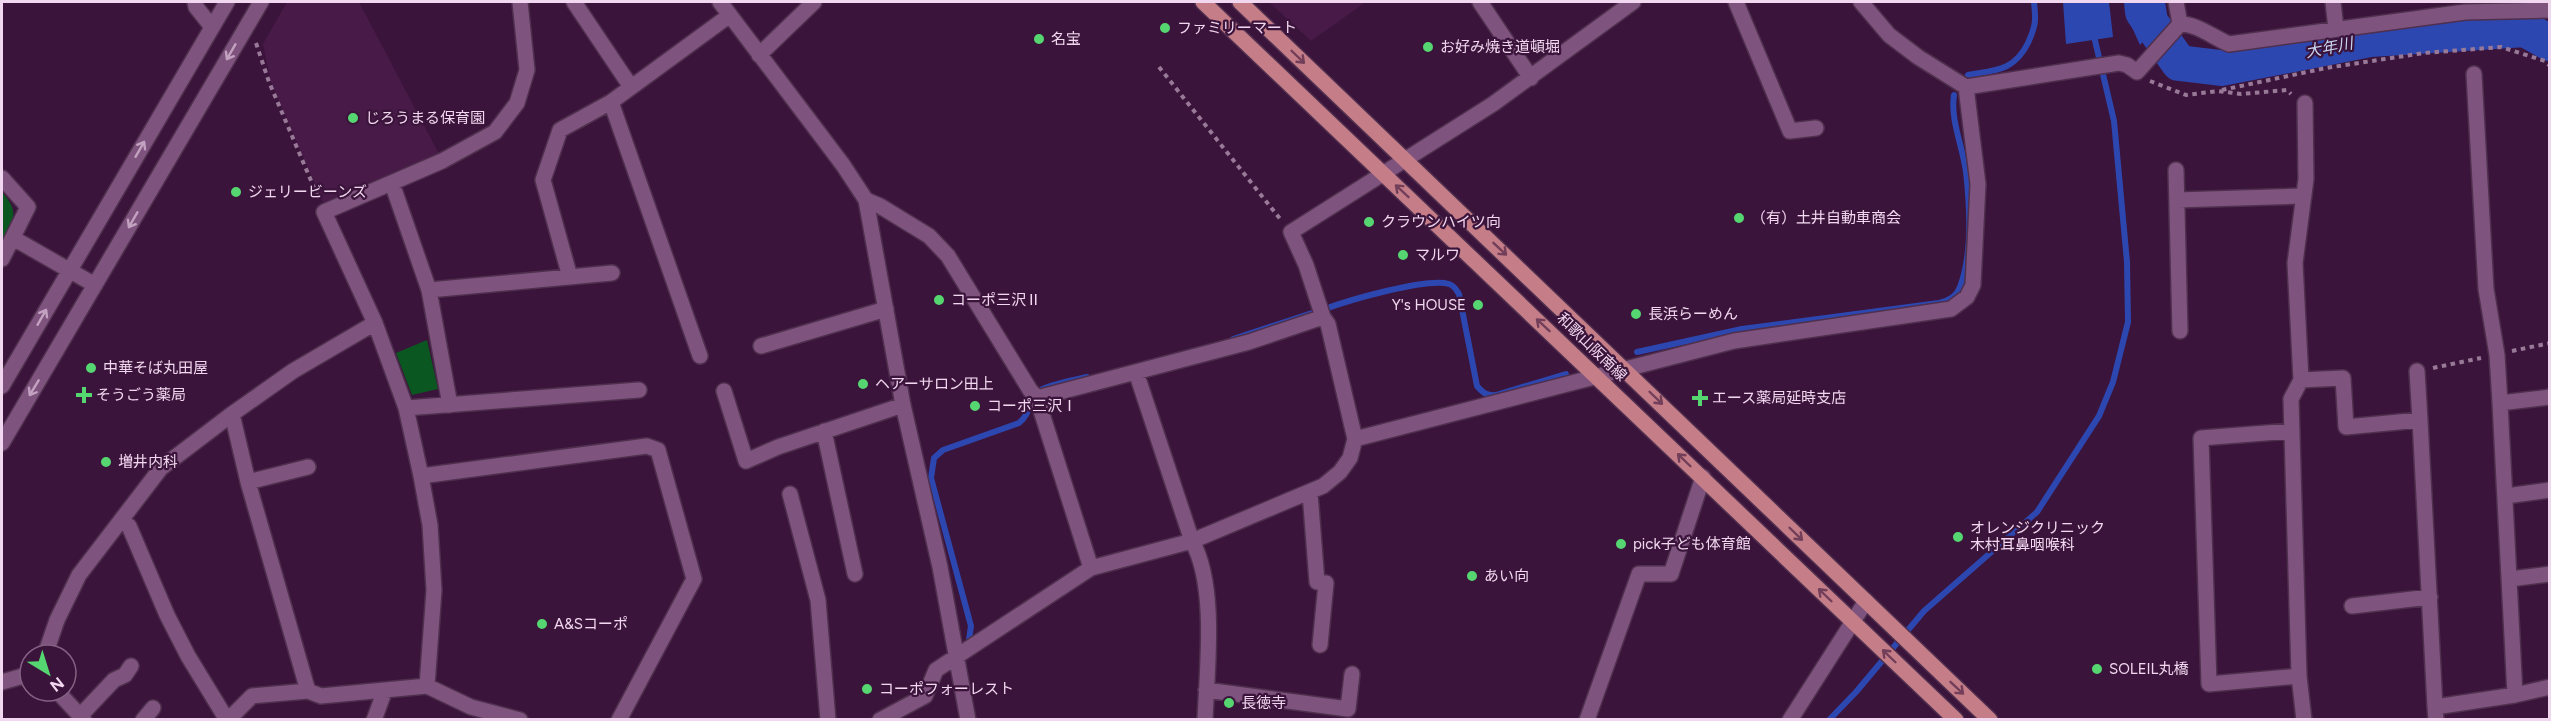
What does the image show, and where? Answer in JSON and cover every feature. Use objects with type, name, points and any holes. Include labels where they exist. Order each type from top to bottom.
[{"type":"main road","name":"和歌山阪南線","points":[[1203,2],[1956,720]]},
{"type":"main road","name":"和歌山阪南線","points":[[1240,2],[1625,368],[1990,720]]},
{"type":"street","points":[[195,2],[196,7],[212,27]]},
{"type":"street","points":[[2,386],[227,2]]},
{"type":"street","points":[[2,443],[261,2]]},
{"type":"street","points":[[427,686],[434,590],[429,525],[421,476],[406,408],[375,323],[324,212],[442,161],[495,132],[517,103],[527,70],[520,2]]},
{"type":"street","points":[[574,2],[631,87]]},
{"type":"street","points":[[720,2],[843,165],[866,200],[903,405],[940,567],[968,720]]},
{"type":"street","points":[[759,55],[814,2]]},
{"type":"street","points":[[1480,2],[1531,78]]},
{"type":"street","points":[[886,718],[925,696],[936,670],[1091,568],[1192,541],[1249,515],[1310,493],[1340,472],[1350,458],[1355,439],[1328,324],[1321,312],[1306,265],[1291,232],[1531,78],[1633,2]]},
{"type":"street","points":[[1736,2],[1790,131],[1816,128]]},
{"type":"street","points":[[1861,2],[1889,35],[1918,57],[1960,83],[2119,63],[2137,72],[2178,27],[2197,27],[2229,44],[2465,12],[2550,10]]},
{"type":"street","points":[[2176,2],[2178,27]]},
{"type":"street","points":[[2333,2],[2336,29]]},
{"type":"street","points":[[570,277],[543,180],[560,130],[611,102],[730,15]]},
{"type":"street","points":[[2474,74],[2486,289],[2497,355],[2516,695]]},
{"type":"street","points":[[1355,439],[1734,341],[1931,307],[1951,309],[1967,297],[1973,285],[1978,183],[1960,83]]},
{"type":"street","points":[[611,102],[700,356]]},
{"type":"street","points":[[2304,720],[2299,676],[2291,399],[2301,380],[2295,263],[2306,179],[2305,103]]},
{"type":"street","points":[[2176,170],[2180,332]]},
{"type":"street","points":[[2,178],[28,207],[2,259]]},
{"type":"street","points":[[394,192],[429,290],[450,405]]},
{"type":"street","points":[[2176,200],[2304,196]]},
{"type":"street","points":[[866,200],[929,236],[948,256],[1033,394],[1091,568]]},
{"type":"street","points":[[13,238],[94,285]]},
{"type":"street","points":[[429,290],[612,273]]},
{"type":"street","points":[[761,346],[886,309]]},
{"type":"street","points":[[1033,394],[1136,372],[1249,342],[1321,312]]},
{"type":"street","points":[[49,643],[57,620],[79,575],[161,468],[293,371],[375,323]]},
{"type":"street","points":[[2417,371],[2435,713],[2550,687]]},
{"type":"street","points":[[1136,372],[1192,541],[1198,552],[1209,606],[1205,720]]},
{"type":"street","points":[[2301,380],[2343,378],[2346,427],[2420,420]]},
{"type":"street","points":[[406,408],[639,390]]},
{"type":"street","points":[[724,391],[746,461],[824,431],[903,405]]},
{"type":"street","points":[[2500,403],[2550,397]]},
{"type":"street","points":[[232,414],[248,482],[308,691]]},
{"type":"street","points":[[824,431],[855,574]]},
{"type":"street","points":[[2292,431],[2201,438],[2201,450],[2209,684],[2299,676]]},
{"type":"street","points":[[421,476],[647,447],[658,450],[694,579],[620,720]]},
{"type":"street","points":[[248,482],[308,467]]},
{"type":"street","points":[[1587,720],[1639,574],[1671,574],[1703,477]]},
{"type":"street","points":[[2506,496],[2550,490]]},
{"type":"street","points":[[1310,493],[1317,582],[1326,583],[1320,645]]},
{"type":"street","points":[[790,494],[818,600],[828,720]]},
{"type":"street","points":[[129,526],[167,615],[188,656],[228,720],[252,696],[308,691],[321,696],[427,686],[469,713],[520,720]]},
{"type":"street","points":[[2510,579],[2550,574]]},
{"type":"street","points":[[2352,606],[2430,597]]},
{"type":"street","points":[[1790,720],[1866,601]]},
{"type":"street","points":[[68,703],[82,718],[114,680],[125,675],[131,666]]},
{"type":"street","points":[[1206,690],[1347,709],[1352,674]]},
{"type":"street","points":[[2,682],[18,677]]},
{"type":"street","points":[[374,720],[385,690]]},
{"type":"street","points":[[143,720],[153,708]]},
{"type":"path","points":[[249,21],[269,82],[324,212]]},
{"type":"path","points":[[2218,91],[2326,68],[2424,53],[2501,47],[2545,61],[2550,66]]},
{"type":"path","points":[[1160,67],[1291,232]]},
{"type":"shaded area","name":"じろうまる保育園","points":[[287,2],[359,2],[439,154],[323,203],[271,82],[263,44]]},
{"type":"shaded area","points":[[1269,2],[1366,2],[1311,41]]},
{"type":"shaded area","points":[[2063,2],[2109,2],[2113,37],[2066,44]]},
{"type":"shaded area","points":[[2127,2],[2165,2],[2167,14],[2140,45],[2130,23]]},
{"type":"green space","points":[[2,192],[11,205],[13,215],[2,240]]},
{"type":"green space","points":[[427,340],[438,389],[412,395],[396,353]]},
{"type":"waterway","points":[[1968,75],[2003,68],[2017,59],[2033,32],[2034,2]]},
{"type":"waterway","name":"大年川","points":[[2142,2],[2143,12],[2179,63],[2221,68],[2370,39],[2525,29],[2550,43]]},
{"type":"waterway","points":[[1829,720],[1856,692],[1924,611],[2037,512],[2099,416],[2113,382],[2128,322],[2127,262],[2114,121],[2093,32]]},
{"type":"waterway","points":[[1637,352],[1742,329],[1939,303],[1954,295],[1959,290],[1964,274],[1969,245],[1969,200],[1966,172],[1955,124],[1954,95]]},
{"type":"waterway","points":[[1322,310],[1405,287],[1449,284],[1459,294],[1477,386],[1483,392],[1496,395],[1566,374]]},
{"type":"waterway","points":[[1233,339],[1312,313]]},
{"type":"waterway","points":[[969,640],[971,626],[931,478],[934,458],[943,450],[1019,423],[1026,416],[1034,395],[1043,389],[1087,377]]},
{"type":"place","name":"ファミリーマート","points":[[1165,28]]},
{"type":"place","name":"名宝","points":[[1039,39]]},
{"type":"place","name":"お好み焼き道頓堀","points":[[1428,47]]},
{"type":"place","name":"じろうまる保育園","points":[[353,118]]},
{"type":"place","name":"ジェリービーンズ","points":[[236,192]]},
{"type":"place","name":"（有）土井自動車商会","points":[[1739,218]]},
{"type":"place","name":"クラウンハイツ向","points":[[1369,222]]},
{"type":"place","name":"マルワ","points":[[1403,255]]},
{"type":"place","name":"コーポ三沢Ⅱ","points":[[939,300]]},
{"type":"place","name":"Y's HOUSE","points":[[1478,305]]},
{"type":"place","name":"長浜らーめん","points":[[1636,314]]},
{"type":"place","name":"中華そば丸田屋","points":[[91,368]]},
{"type":"place","name":"ヘアーサロン田上","points":[[863,384]]},
{"type":"place","name":"そうごう薬局","points":[[84,395]]},
{"type":"place","name":"エース薬局延時支店","points":[[1700,398]]},
{"type":"place","name":"コーポ三沢Ⅰ","points":[[975,406]]},
{"type":"place","name":"増井内科","points":[[106,462]]},
{"type":"place","name":"オレンジクリニック 木村耳鼻咽喉科","points":[[1958,537]]},
{"type":"place","name":"pick子ども体育館","points":[[1621,544]]},
{"type":"place","name":"あい向","points":[[1472,576]]},
{"type":"place","name":"A&Sコーポ","points":[[542,624]]},
{"type":"place","name":"SOLEIL丸橋","points":[[2097,669]]},
{"type":"place","name":"コーポフォーレスト","points":[[867,689]]},
{"type":"place","name":"長徳寺","points":[[1229,703]]}]
